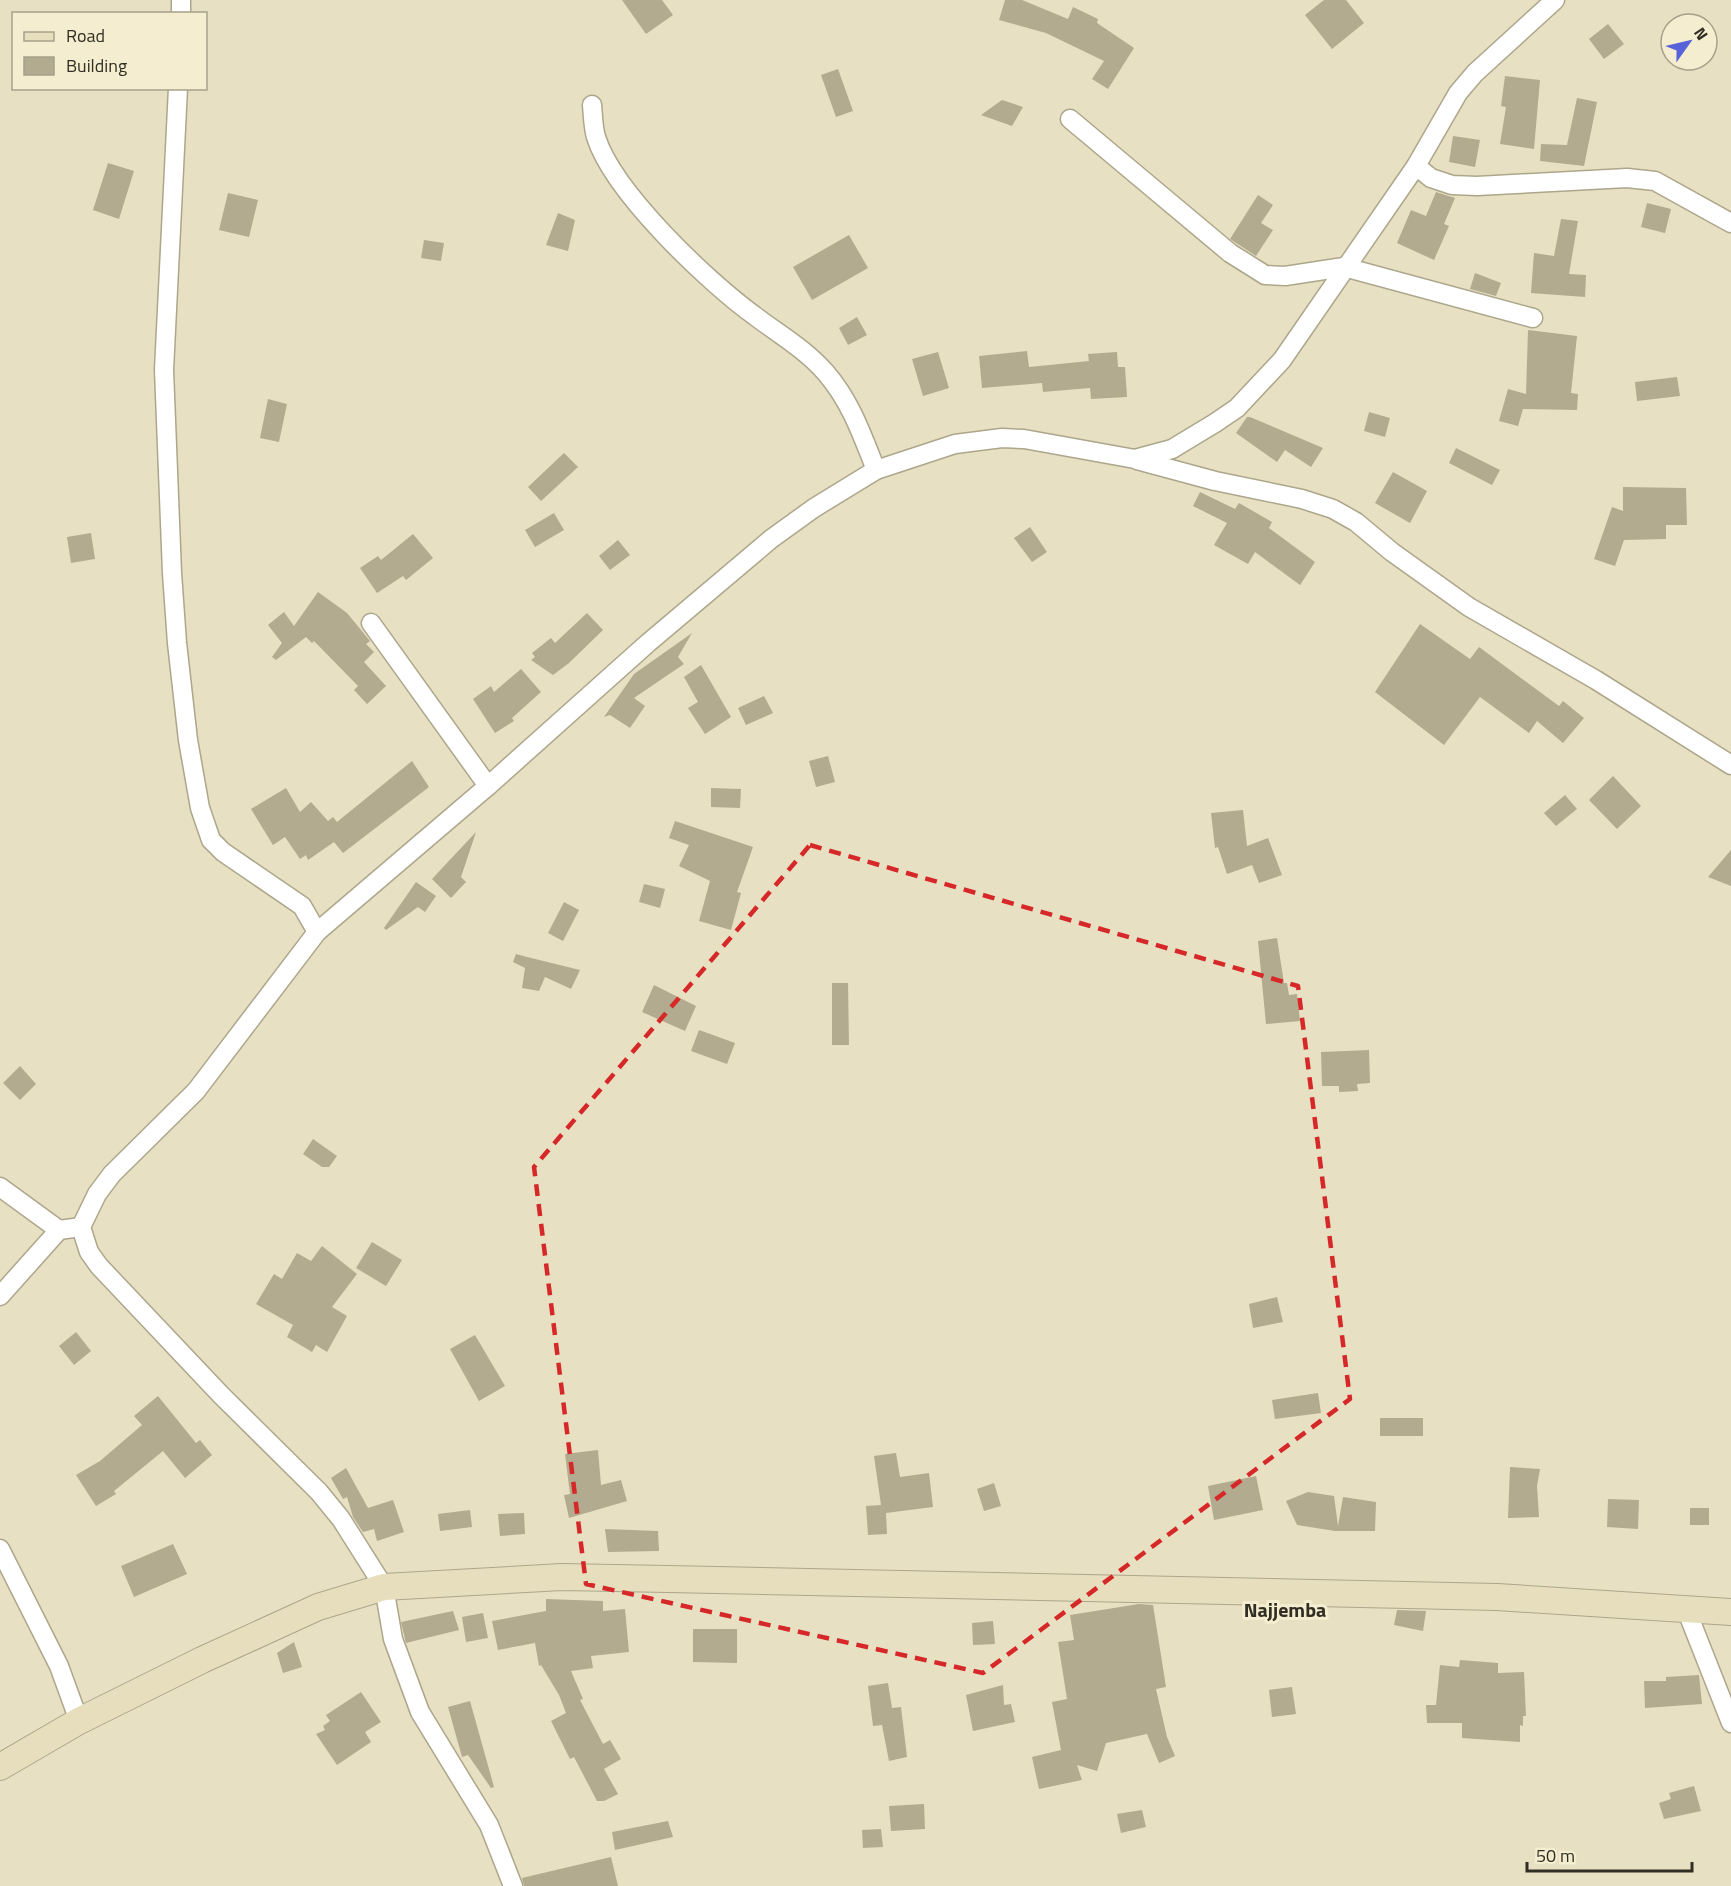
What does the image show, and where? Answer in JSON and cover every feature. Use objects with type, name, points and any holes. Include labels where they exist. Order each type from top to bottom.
[{"type":"street","points":[[1135,459],[1172,449],[1191,440],[1237,408],[1282,360],[1344,267],[1416,166],[1439,124],[1475,73],[1555,0]]},
{"type":"street","points":[[178,90],[164,370],[175,619],[188,740],[200,808],[211,840],[222,852],[302,906],[317,932]]},
{"type":"street","points":[[592,105],[596,136],[619,179],[642,208],[716,286],[810,356],[826,373],[850,405],[876,470]]},
{"type":"street","points":[[1070,118],[1230,253],[1265,275],[1285,276],[1344,267],[1533,318]]},
{"type":"street","points":[[1416,166],[1431,178],[1452,185],[1627,178],[1654,181],[1731,224]]},
{"type":"street","points":[[513,1886],[489,1826],[420,1712],[393,1639],[384,1587],[341,1519],[319,1492],[221,1395],[99,1266],[89,1252],[81,1227],[97,1194],[112,1174],[196,1091],[317,932],[488,786],[648,643],[771,539],[814,508],[876,470],[955,444],[1002,438],[1024,439],[1135,459],[1215,481],[1302,499],[1333,509],[1356,522],[1392,552],[1469,607],[1596,680],[1731,765]]},
{"type":"street","points":[[371,623],[488,786]]},
{"type":"street","points":[[0,1187],[59,1230]]},
{"type":"street","points":[[0,1296],[59,1230],[81,1227]]},
{"type":"street","points":[[0,1549],[59,1666],[79,1721]]},
{"type":"street","points":[[0,1767],[79,1721],[318,1607],[384,1587],[562,1577],[656,1578],[1497,1597],[1731,1612]]},
{"type":"street","points":[[1686,1609],[1731,1723]]},
{"type":"highlighted area","points":[[810,845],[1298,986],[1350,1399],[983,1673],[586,1584],[534,1167]]},
{"type":"building","points":[[622,0],[662,0],[673,15],[646,34]]},
{"type":"building","points":[[1005,0],[1022,0],[1068,19],[1073,7],[1098,19],[1097,23],[1134,48],[1108,89],[1092,79],[1104,61],[1046,33],[999,20]]},
{"type":"building","points":[[1324,0],[1346,0],[1364,23],[1332,49],[1305,15]]},
{"type":"building","points":[[1608,24],[1624,44],[1604,59],[1589,39]]},
{"type":"building","points":[[838,69],[853,111],[836,117],[821,75]]},
{"type":"building","points":[[1505,76],[1540,80],[1534,149],[1500,144],[1506,107],[1501,106]]},
{"type":"building","points":[[1577,98],[1597,102],[1584,166],[1540,161],[1541,144],[1567,145]]},
{"type":"building","points":[[1002,100],[1023,107],[1012,126],[981,115]]},
{"type":"building","points":[[1453,136],[1480,140],[1475,167],[1449,162]]},
{"type":"building","points":[[108,163],[134,171],[119,219],[93,210]]},
{"type":"building","points":[[1436,192],[1455,198],[1444,224],[1449,226],[1434,260],[1397,243],[1411,210],[1426,216]]},
{"type":"building","points":[[228,193],[258,200],[249,237],[219,230]]},
{"type":"building","points":[[1258,195],[1273,205],[1261,223],[1273,230],[1256,256],[1230,239]]},
{"type":"building","points":[[1647,203],[1671,209],[1665,233],[1641,227]]},
{"type":"building","points":[[558,213],[575,220],[568,251],[546,245]]},
{"type":"building","points":[[1561,219],[1578,221],[1569,274],[1586,275],[1585,297],[1531,293],[1534,253],[1554,256]]},
{"type":"building","points":[[849,235],[868,268],[812,300],[793,267]]},
{"type":"building","points":[[424,240],[444,243],[441,261],[421,258]]},
{"type":"building","points":[[1475,273],[1501,283],[1496,296],[1470,289]]},
{"type":"building","points":[[857,317],[867,335],[848,345],[839,328]]},
{"type":"building","points":[[1528,330],[1577,336],[1571,393],[1578,394],[1577,410],[1523,409],[1518,426],[1499,421],[1508,389],[1526,394]]},
{"type":"building","points":[[1027,351],[1029,367],[1089,361],[1088,354],[1117,352],[1118,367],[1125,367],[1127,397],[1091,399],[1090,388],[1043,392],[1042,383],[982,388],[979,356]]},
{"type":"building","points":[[938,352],[949,388],[923,396],[912,359]]},
{"type":"building","points":[[1677,377],[1680,396],[1637,401],[1635,382]]},
{"type":"building","points":[[268,399],[287,404],[279,442],[260,438]]},
{"type":"building","points":[[1369,412],[1390,418],[1385,437],[1364,431]]},
{"type":"building","points":[[1247,417],[1323,448],[1311,467],[1285,450],[1277,462],[1236,433]]},
{"type":"building","points":[[1456,448],[1500,470],[1492,485],[1449,463]]},
{"type":"building","points":[[564,453],[578,467],[541,501],[528,487]]},
{"type":"building","points":[[1393,472],[1427,491],[1410,523],[1375,503]]},
{"type":"building","points":[[1623,487],[1686,488],[1687,525],[1666,525],[1666,539],[1624,540],[1615,566],[1594,559],[1612,507],[1623,511]]},
{"type":"building","points":[[1200,492],[1235,509],[1239,503],[1272,522],[1269,528],[1315,562],[1300,585],[1255,552],[1248,564],[1214,545],[1227,523],[1193,506]]},
{"type":"building","points":[[554,513],[564,530],[535,547],[525,530]]},
{"type":"building","points":[[1030,527],[1047,552],[1032,562],[1014,538]]},
{"type":"building","points":[[91,533],[95,559],[71,563],[67,537]]},
{"type":"building","points":[[413,534],[433,558],[406,580],[403,576],[377,593],[360,568],[378,556],[381,560]]},
{"type":"building","points":[[618,540],[630,555],[610,570],[599,556]]},
{"type":"building","points":[[318,592],[347,613],[370,641],[366,644],[374,652],[364,662],[386,686],[367,704],[354,690],[358,686],[314,641],[312,643],[306,637],[276,660],[272,657],[282,643],[268,625],[284,612],[294,626]]},
{"type":"building","points":[[587,613],[603,630],[569,663],[553,675],[531,660],[535,657],[532,653],[551,638],[555,643]]},
{"type":"building","points":[[1420,624],[1470,659],[1479,647],[1559,706],[1563,701],[1584,718],[1563,743],[1537,721],[1529,733],[1480,697],[1444,745],[1375,692]]},
{"type":"building","points":[[692,633],[678,657],[684,664],[634,698],[645,706],[630,728],[610,715],[604,717],[634,674]]},
{"type":"building","points":[[701,665],[731,717],[705,734],[688,708],[698,702],[684,677]]},
{"type":"building","points":[[521,669],[541,692],[512,718],[514,721],[495,733],[473,699],[491,686],[494,692]]},
{"type":"building","points":[[764,696],[773,713],[746,725],[738,708]]},
{"type":"building","points":[[828,756],[835,782],[816,787],[809,761]]},
{"type":"building","points":[[412,761],[429,787],[343,853],[334,842],[308,860],[306,855],[300,859],[285,837],[273,845],[251,809],[286,788],[300,812],[311,802],[328,821],[333,817],[337,822]]},
{"type":"building","points":[[1613,776],[1641,806],[1617,829],[1589,800]]},
{"type":"building","points":[[711,788],[741,789],[740,808],[711,807]]},
{"type":"building","points":[[1565,795],[1577,809],[1556,826],[1544,813]]},
{"type":"building","points":[[1243,810],[1247,846],[1268,838],[1282,875],[1259,883],[1252,865],[1227,874],[1218,847],[1215,848],[1211,813]]},
{"type":"building","points":[[675,821],[753,847],[737,892],[741,893],[731,930],[699,921],[710,881],[679,866],[689,845],[669,838]]},
{"type":"building","points":[[476,832],[461,877],[466,882],[451,898],[432,879]]},
{"type":"building","points":[[1731,850],[1731,886],[1708,877]]},
{"type":"building","points":[[416,882],[436,896],[425,912],[418,907],[386,930],[384,928]]},
{"type":"building","points":[[644,884],[665,889],[660,908],[639,902]]},
{"type":"building","points":[[564,902],[579,910],[563,941],[548,933]]},
{"type":"building","points":[[1277,938],[1284,983],[1287,983],[1289,995],[1297,994],[1300,1021],[1266,1024],[1258,941]]},
{"type":"building","points":[[516,954],[580,970],[571,989],[545,977],[539,991],[522,988],[525,968],[513,962]]},
{"type":"building","points":[[832,983],[848,983],[849,1045],[832,1045]]},
{"type":"building","points":[[654,985],[696,1006],[685,1031],[642,1012]]},
{"type":"building","points":[[699,1030],[735,1043],[727,1064],[691,1051]]},
{"type":"building","points":[[1369,1050],[1370,1083],[1357,1084],[1358,1091],[1339,1092],[1339,1086],[1322,1086],[1321,1052]]},
{"type":"building","points":[[20,1066],[36,1084],[20,1100],[3,1083]]},
{"type":"building","points":[[313,1139],[337,1156],[329,1167],[322,1167],[303,1154]]},
{"type":"building","points":[[372,1242],[402,1260],[386,1286],[356,1268]]},
{"type":"building","points":[[322,1246],[357,1274],[332,1307],[347,1316],[327,1352],[316,1345],[312,1352],[287,1337],[293,1325],[256,1304],[274,1274],[282,1279],[297,1253],[311,1261]]},
{"type":"building","points":[[1277,1297],[1283,1322],[1253,1328],[1249,1304]]},
{"type":"building","points":[[76,1332],[91,1351],[74,1365],[59,1346]]},
{"type":"building","points":[[475,1335],[505,1386],[479,1401],[450,1349]]},
{"type":"building","points":[[1318,1393],[1321,1413],[1275,1419],[1272,1400]]},
{"type":"building","points":[[158,1396],[196,1443],[200,1440],[212,1455],[185,1478],[163,1451],[114,1491],[116,1494],[96,1506],[76,1475],[100,1461],[142,1425],[134,1416]]},
{"type":"building","points":[[1380,1418],[1423,1418],[1423,1436],[1380,1436]]},
{"type":"building","points":[[598,1450],[601,1485],[621,1480],[627,1501],[569,1518],[564,1495],[570,1494],[565,1454]]},
{"type":"building","points":[[896,1453],[900,1477],[929,1473],[933,1507],[886,1513],[887,1534],[868,1535],[866,1506],[881,1505],[874,1456]]},
{"type":"building","points":[[1510,1467],[1540,1469],[1537,1486],[1539,1517],[1508,1518]]},
{"type":"building","points":[[346,1468],[368,1508],[393,1500],[404,1532],[377,1541],[374,1529],[363,1532],[353,1517],[347,1497],[343,1499],[331,1478]]},
{"type":"building","points":[[1256,1476],[1263,1510],[1214,1520],[1208,1486]]},
{"type":"building","points":[[994,1483],[1001,1506],[984,1511],[977,1489]]},
{"type":"building","points":[[1308,1492],[1334,1496],[1338,1526],[1343,1497],[1376,1502],[1375,1531],[1335,1531],[1297,1525],[1286,1501]]},
{"type":"building","points":[[1608,1499],[1639,1500],[1638,1529],[1607,1527]]},
{"type":"building","points":[[1690,1508],[1709,1508],[1709,1525],[1690,1525]]},
{"type":"building","points":[[470,1510],[472,1527],[440,1531],[438,1514]]},
{"type":"building","points":[[524,1513],[525,1534],[500,1536],[498,1514]]},
{"type":"building","points":[[605,1529],[658,1531],[659,1551],[608,1552]]},
{"type":"building","points":[[173,1544],[187,1574],[134,1597],[121,1566]]},
{"type":"building","points":[[546,1599],[603,1601],[603,1611],[625,1609],[629,1652],[591,1656],[593,1668],[571,1671],[583,1699],[580,1700],[603,1744],[610,1740],[621,1759],[604,1769],[618,1794],[604,1801],[597,1801],[574,1757],[570,1759],[551,1721],[566,1713],[559,1695],[541,1665],[539,1666],[535,1643],[498,1650],[492,1621],[546,1611]]},
{"type":"building","points":[[1139,1604],[1153,1605],[1166,1687],[1156,1689],[1167,1737],[1175,1756],[1159,1763],[1147,1734],[1106,1743],[1097,1771],[1077,1765],[1082,1780],[1039,1789],[1032,1757],[1061,1750],[1052,1702],[1067,1699],[1058,1642],[1074,1640],[1070,1615]]},
{"type":"building","points":[[1397,1610],[1426,1611],[1423,1631],[1394,1625]]},
{"type":"building","points":[[453,1611],[459,1630],[406,1643],[401,1622]]},
{"type":"building","points":[[483,1613],[488,1638],[466,1642],[462,1617]]},
{"type":"building","points":[[993,1621],[995,1644],[973,1645],[972,1623]]},
{"type":"building","points":[[693,1629],[737,1629],[737,1663],[693,1662]]},
{"type":"building","points":[[294,1642],[302,1667],[283,1673],[277,1653]]},
{"type":"building","points":[[1460,1660],[1498,1663],[1498,1673],[1524,1672],[1526,1716],[1523,1716],[1523,1726],[1520,1725],[1520,1742],[1462,1738],[1462,1723],[1427,1723],[1426,1705],[1436,1705],[1440,1665],[1459,1667]]},
{"type":"building","points":[[1699,1675],[1702,1704],[1645,1708],[1644,1681],[1666,1681],[1666,1677]]},
{"type":"building","points":[[888,1683],[892,1708],[901,1707],[907,1757],[889,1761],[882,1725],[873,1726],[868,1686]]},
{"type":"building","points":[[1003,1685],[1004,1705],[1011,1704],[1015,1722],[973,1731],[966,1695]]},
{"type":"building","points":[[1292,1687],[1296,1714],[1272,1717],[1269,1690]]},
{"type":"building","points":[[361,1692],[381,1722],[365,1732],[371,1742],[337,1765],[316,1734],[325,1730],[323,1726],[330,1721],[326,1715]]},
{"type":"building","points":[[470,1701],[494,1787],[491,1788],[468,1755],[462,1757],[448,1707]]},
{"type":"building","points":[[1694,1786],[1701,1811],[1664,1819],[1659,1803],[1671,1799],[1669,1793]]},
{"type":"building","points":[[924,1804],[925,1829],[891,1831],[889,1806]]},
{"type":"building","points":[[1142,1810],[1146,1827],[1121,1833],[1117,1814]]},
{"type":"building","points":[[668,1821],[673,1837],[615,1850],[612,1832]]},
{"type":"building","points":[[881,1829],[883,1847],[863,1848],[862,1830]]},
{"type":"building","points":[[611,1857],[618,1886],[524,1886],[522,1878]]},
{"type":"district","name":"Najjemba","points":[[1285,1609]]}]
